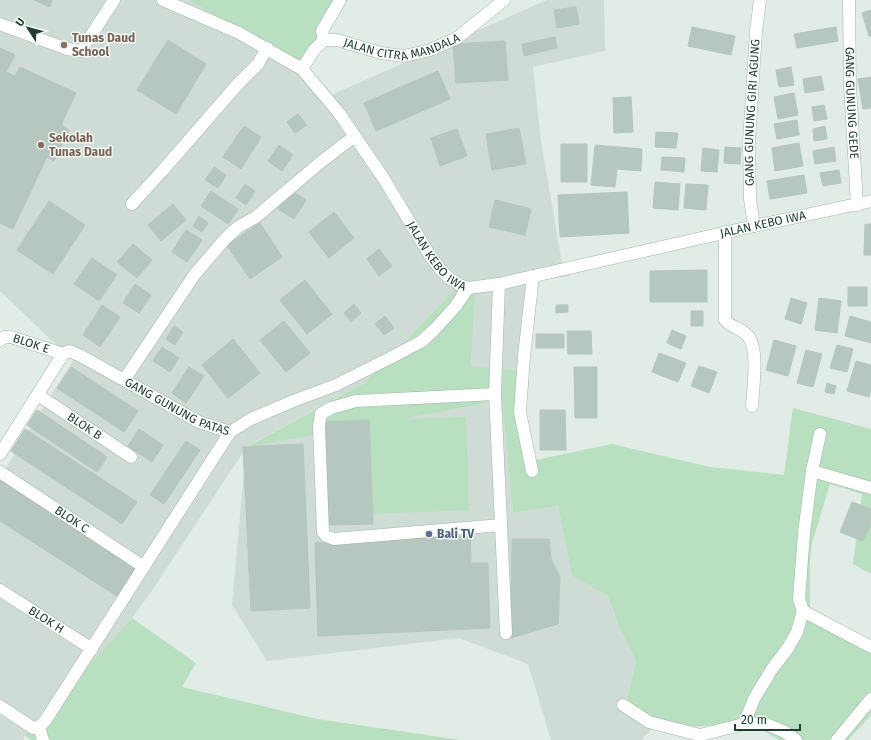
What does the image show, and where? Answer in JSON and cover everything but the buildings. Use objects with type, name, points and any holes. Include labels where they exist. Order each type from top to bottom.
[{"type":"street","points":[[0,24],[68,49],[82,51],[114,0]]},
{"type":"street","name":"JALAN KEBO IWA","points":[[163,0],[239,33],[302,69],[339,113],[355,136],[384,179],[429,254],[440,269],[449,278],[468,288],[499,284],[725,232],[871,201]]},
{"type":"street","points":[[324,40],[322,31],[340,0]]},
{"type":"street","name":"JALAN CITRA MANDALA","points":[[302,69],[314,50],[324,40],[337,40],[381,53],[404,56],[430,50],[457,38],[504,0]]},
{"type":"street","name":"GANG GUNUNG GIRI AGUNG","points":[[754,226],[750,200],[749,142],[756,31],[760,0]]},
{"type":"street","name":"GANG GUNUNG GEDE","points":[[849,0],[850,86],[856,205]]},
{"type":"street","points":[[132,204],[237,85],[258,64],[266,48]]},
{"type":"street","points":[[124,380],[196,274],[232,231],[256,217],[322,160],[355,136]]},
{"type":"street","points":[[725,232],[725,320],[728,324],[743,331],[750,339],[754,358],[752,406]]},
{"type":"street","points":[[532,471],[520,412],[524,356],[533,276]]},
{"type":"street","points":[[499,284],[495,394],[506,633]]},
{"type":"street","name":"GANG GUNUNG PATAS","points":[[63,354],[68,351],[75,353],[199,422],[230,432],[251,419],[336,384],[422,341],[455,306],[468,288]]},
{"type":"street","name":"BLOK E","points":[[0,340],[5,337],[11,338],[63,354]]},
{"type":"street","points":[[0,454],[63,354]]},
{"type":"street","points":[[495,394],[356,400],[331,408],[321,414],[319,426],[323,532],[326,536],[334,539],[501,525]]},
{"type":"street","name":"BLOK B","points":[[38,395],[131,457]]},
{"type":"street","points":[[0,706],[33,728],[39,727],[45,721],[230,432]]},
{"type":"street","points":[[744,724],[754,699],[797,632],[803,611],[799,599],[804,533],[812,471],[820,434]]},
{"type":"street","points":[[812,471],[871,488]]},
{"type":"street","name":"BLOK C","points":[[0,472],[144,567]]},
{"type":"street","name":"BLOK H","points":[[0,590],[92,649]]},
{"type":"street","points":[[803,611],[871,647]]},
{"type":"street","points":[[837,740],[871,700]]},
{"type":"street","points":[[623,705],[649,722],[700,735],[744,724],[766,724],[785,732],[796,740]]},
{"type":"street","points":[[39,727],[43,740]]},
{"type":"shaded area","points":[[0,0],[188,0],[304,66],[324,98],[547,0],[604,0],[605,51],[533,67],[541,141],[562,263],[570,276],[535,280],[525,372],[471,367],[475,291],[465,281],[364,383],[248,446],[502,400],[513,513],[558,506],[572,576],[608,596],[618,624],[636,661],[626,705],[652,729],[641,740],[551,740],[528,664],[459,638],[267,661],[232,605],[246,448],[151,592],[132,618],[23,740],[0,740],[0,479],[27,433],[73,361],[0,291]]},
{"type":"green space","points":[[188,0],[348,0],[304,66]]},
{"type":"green space","points":[[465,280],[475,291],[471,366],[525,372],[526,462],[612,444],[710,467],[784,475],[793,408],[871,429],[871,574],[853,564],[862,494],[830,484],[812,543],[810,560],[810,622],[871,649],[871,715],[848,740],[779,740],[751,723],[652,729],[626,705],[636,661],[618,624],[608,596],[572,576],[558,506],[513,513],[502,400],[402,419],[466,417],[469,510],[372,514],[369,425],[247,447],[364,383]]},
{"type":"green space","points":[[132,618],[196,663],[182,687],[317,719],[461,740],[31,740],[25,736]]},
{"type":"place","name":"Tunas Daud School","points":[[64,45]]},
{"type":"place","name":"Sekolah Tunas Daud","points":[[41,145]]},
{"type":"place","name":"Bali TV","points":[[429,534]]}]
